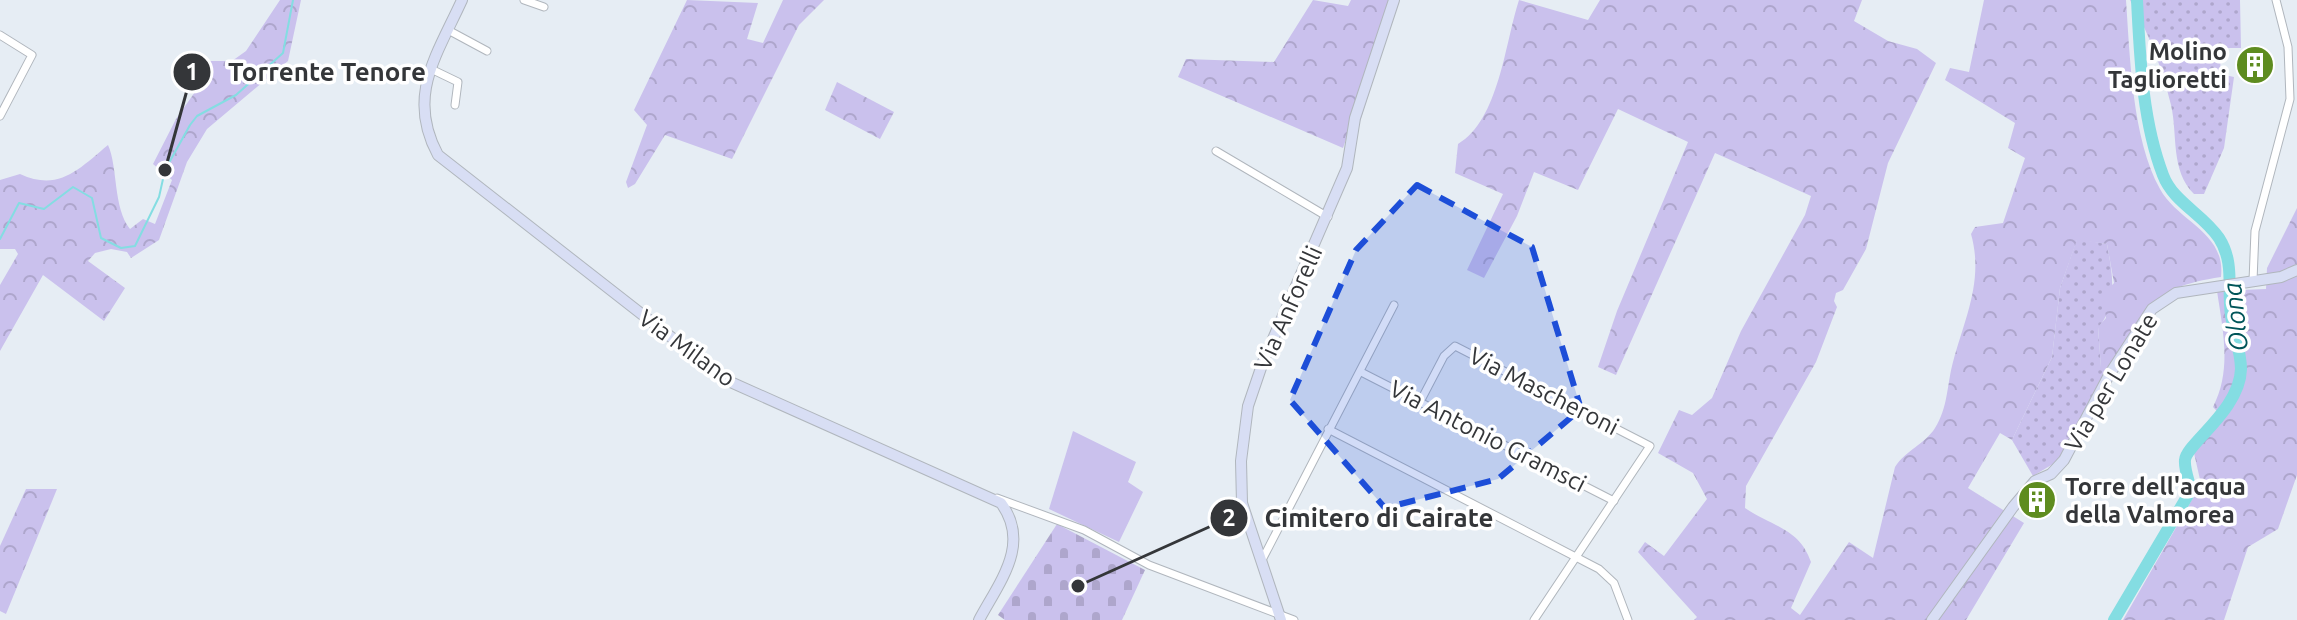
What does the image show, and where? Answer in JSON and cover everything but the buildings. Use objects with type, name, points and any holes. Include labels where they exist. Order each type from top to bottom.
[{"type":"street","name":"Via Milano","points":[[462,0],[431,69],[422,108],[426,129],[438,155],[698,359],[754,395],[991,496],[1008,513]]},
{"type":"street","points":[[524,0],[544,7]]},
{"type":"street","name":"Via Anforelli","points":[[1281,617],[1244,512],[1240,484],[1248,406],[1263,362],[1347,168],[1355,118],[1394,0]]},
{"type":"street","points":[[2250,282],[2255,231],[2290,99],[2288,47],[2276,0]]},
{"type":"street","points":[[448,30],[487,51]]},
{"type":"street","points":[[0,35],[32,55],[0,116]]},
{"type":"street","points":[[431,69],[458,82],[455,105]]},
{"type":"street","points":[[1216,151],[1328,217]]},
{"type":"street","name":"Via per Lonate","points":[[1932,620],[2013,507],[2035,481],[2051,474],[2064,460],[2109,375],[2152,309],[2176,293],[2267,279],[2297,270]]},
{"type":"street","points":[[1262,560],[1394,305]]},
{"type":"street","name":"Via Mascheroni","points":[[1420,402],[1444,356],[1455,346],[1650,446],[1614,501]]},
{"type":"street","name":"Via Antonio Gramsci","points":[[1361,372],[1614,501]]},
{"type":"street","points":[[1328,429],[1576,556],[1614,583],[1628,620]]},
{"type":"street","points":[[991,496],[1084,530],[1149,565],[1294,620]]},
{"type":"street","points":[[1534,620],[1614,501]]},
{"type":"street","points":[[979,620],[1013,556],[1014,528],[1008,513],[1020,507]]},
{"type":"highlighted area","points":[[1417,185],[1532,247],[1581,409],[1498,479],[1385,508],[1290,400],[1356,250]]},
{"type":"green space","points":[[280,0],[301,0],[288,61],[207,129],[187,162],[159,240],[131,258],[127,252],[111,249],[95,253],[88,261],[125,288],[104,321],[43,275],[0,351],[0,285],[18,254],[15,249],[0,249],[0,180],[20,174],[34,179],[57,179],[78,169],[108,145],[118,199],[130,229],[143,219],[155,224],[172,180],[153,164],[176,119],[209,72],[201,67],[204,61],[232,61],[246,51]]},
{"type":"green space","points":[[687,0],[758,3],[747,39],[763,43],[783,0],[824,0],[799,25],[732,159],[665,135],[635,184],[628,188],[626,182],[647,125],[634,110]]},
{"type":"green space","points":[[1313,0],[1348,6],[1351,0],[1398,0],[1358,128],[1348,133],[1343,148],[1178,77],[1186,59],[1274,62]]},
{"type":"green space","points":[[1519,0],[1588,20],[1600,0],[1862,0],[1854,21],[1888,41],[1917,49],[1936,63],[1888,163],[1866,249],[1843,290],[1836,293],[1834,301],[1837,307],[1816,362],[1746,486],[1745,508],[1792,535],[1800,542],[1811,562],[1791,608],[1800,615],[1849,542],[1873,558],[1895,467],[1931,434],[1947,396],[1974,283],[1971,234],[1975,227],[2003,223],[2025,158],[2008,148],[2015,123],[1945,80],[1950,68],[1969,72],[1984,0],[2126,0],[2134,97],[2143,146],[2160,189],[2216,249],[2221,262],[2221,277],[2178,287],[2152,304],[2111,366],[2101,368],[2098,327],[2106,318],[2103,295],[2114,283],[2107,244],[2077,240],[2060,288],[2052,357],[2012,440],[2000,433],[1968,488],[2024,523],[1966,620],[1694,620],[1697,617],[1638,552],[1645,542],[1664,556],[1707,499],[1693,473],[1658,453],[1679,410],[1692,415],[1712,398],[1741,331],[1805,215],[1811,196],[1715,153],[1616,375],[1598,367],[1617,311],[1688,142],[1618,109],[1578,190],[1534,172],[1517,216],[1484,278],[1467,270],[1503,194],[1455,173],[1458,144],[1472,133],[1492,99]]},
{"type":"green space","points":[[2130,0],[2240,0],[2241,48],[2221,48],[2220,74],[2234,77],[2224,148],[2204,194],[2194,194],[2181,174],[2171,105],[2149,38]]},
{"type":"green space","points":[[837,82],[894,112],[880,139],[825,110]]},
{"type":"green space","points":[[2297,208],[2297,475],[2278,529],[2248,547],[2224,620],[2123,620],[2201,484],[2194,453],[2223,417],[2213,407],[2224,365],[2217,291],[2266,289],[2267,268]]},
{"type":"green space","points":[[2077,239],[2107,244],[2112,276],[2111,298],[2105,318],[2098,328],[2101,367],[2111,366],[2058,461],[2033,476],[2012,440],[2052,357],[2060,288]]},
{"type":"green space","points":[[1073,431],[1136,462],[1128,482],[1143,492],[1119,542],[1049,509]]},
{"type":"green space","points":[[26,489],[57,489],[6,614],[0,611],[0,546]]},
{"type":"green space","points":[[1057,524],[1145,570],[1122,620],[1005,620],[998,615]]},
{"type":"waterway","points":[[0,239],[19,203],[44,209],[73,187],[92,198],[101,238],[121,248],[135,246],[159,197],[165,170],[190,125],[197,116],[236,95],[283,53],[293,0]]},
{"type":"waterway","name":"Olona","points":[[2114,620],[2191,490],[2185,460],[2232,398],[2241,369],[2231,315],[2229,266],[2224,247],[2212,230],[2174,193],[2163,175],[2156,154],[2143,88],[2137,0]]},
{"type":"place","name":"Molino Taglioretti","points":[[2255,65]]},
{"type":"place","name":"Torrente Tenore","points":[[165,170]]},
{"type":"place","name":"Torre dell'acqua della Valmorea","points":[[2037,500]]},
{"type":"place","name":"Cimitero di Cairate","points":[[1078,586]]}]
